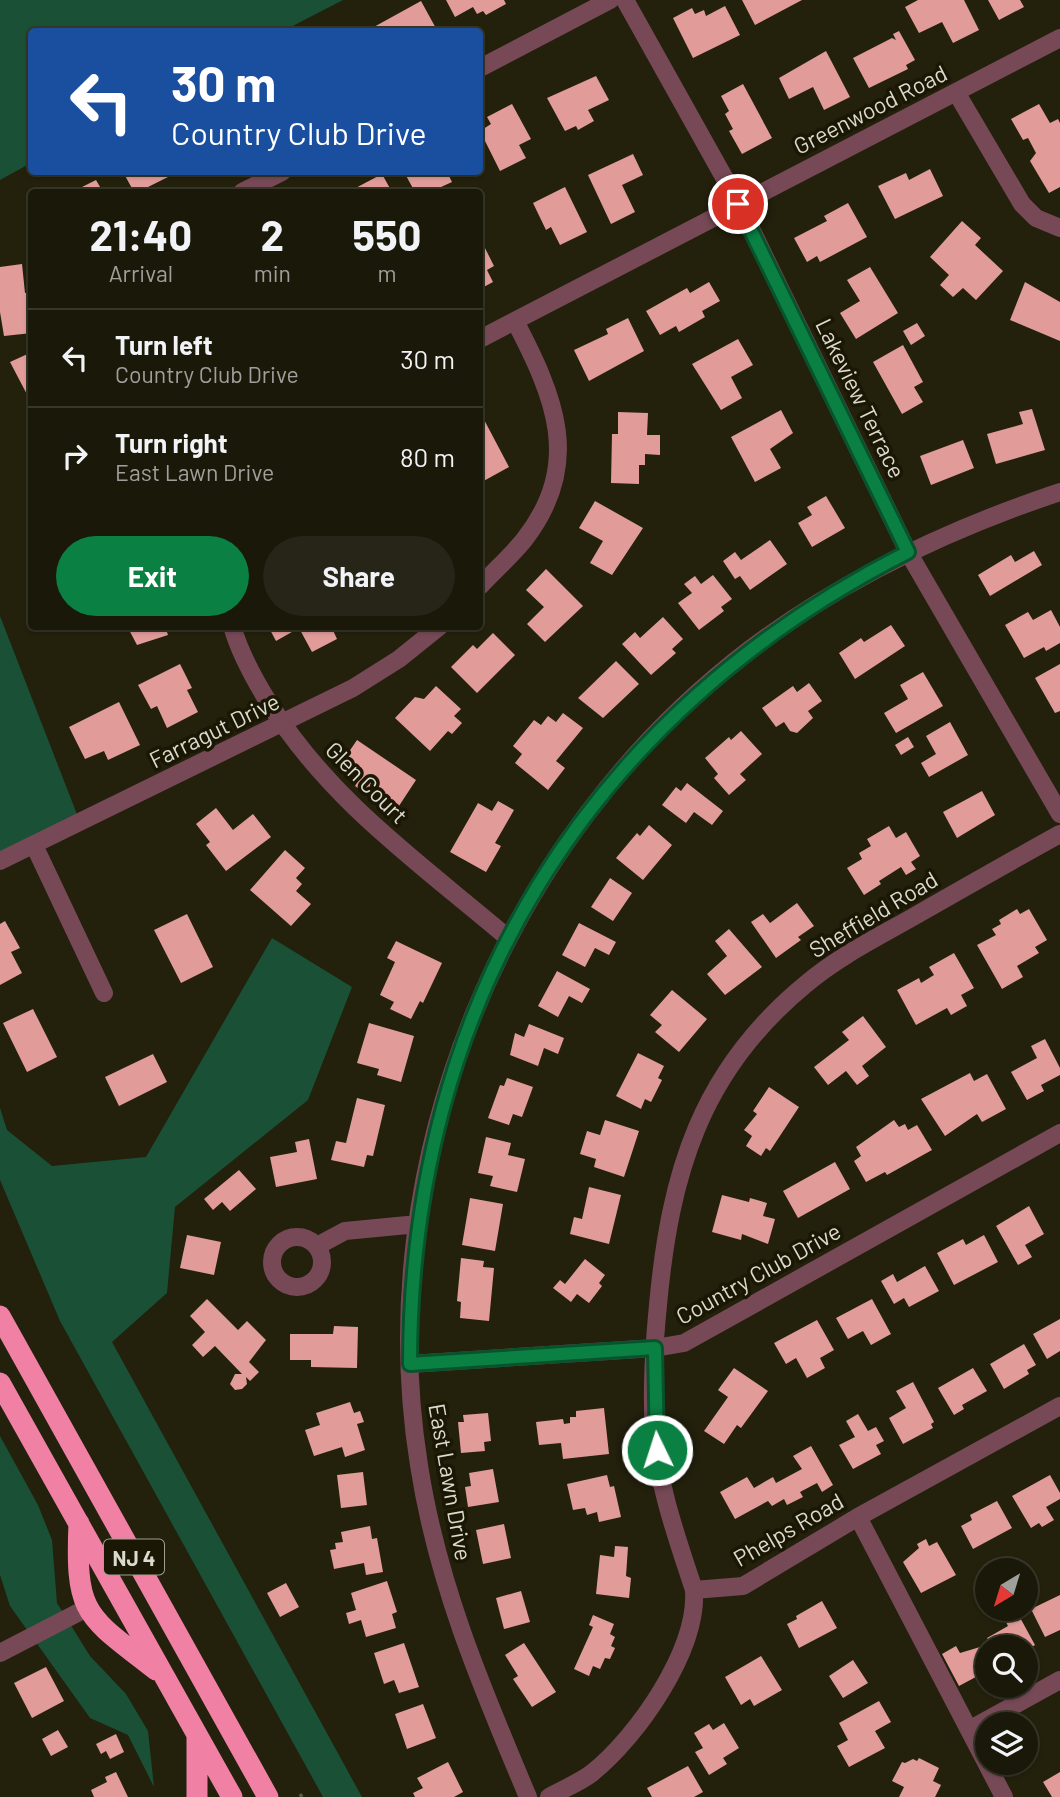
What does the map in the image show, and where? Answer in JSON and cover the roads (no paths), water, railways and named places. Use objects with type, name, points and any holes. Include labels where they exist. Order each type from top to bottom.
[{"type":"highway","name":"NJ 4","points":[[0,1316],[268,1797]]},
{"type":"highway","name":"NJ 4","points":[[0,1383],[232,1797]]},
{"type":"highway","points":[[79,1523],[77,1578],[87,1608],[104,1628],[164,1676]]},
{"type":"highway","points":[[197,1734],[197,1797]]},
{"type":"street","points":[[483,66],[610,0]]},
{"type":"street","name":"Lakeview Terrace","points":[[625,0],[738,204],[908,552],[1060,814]]},
{"type":"street","name":"Greenwood Road","points":[[483,337],[1060,38]]},
{"type":"street","points":[[956,92],[1022,204],[1036,218],[1060,228]]},
{"type":"street","points":[[248,189],[276,175]]},
{"type":"street","points":[[483,583],[524,540],[540,515],[551,488],[557,458],[558,428],[553,402],[543,376],[514,321]]},
{"type":"street","name":"East Lawn Drive","points":[[528,1797],[467,1653],[443,1580],[418,1461],[410,1364],[410,1309],[418,1224],[444,1098],[463,1040],[508,938],[569,838],[646,744],[700,690],[797,615],[861,576],[908,552],[1009,509],[1060,492]]},
{"type":"street","name":"Glen Court","points":[[234,630],[257,683],[282,724],[312,764],[352,807],[508,938]]},
{"type":"street","name":"Farragut Drive","points":[[0,861],[353,688],[399,659],[435,630]]},
{"type":"street","name":"Sheffield Road","points":[[694,1590],[670,1516],[660,1469],[654,1430],[655,1348],[663,1253],[678,1178],[692,1138],[713,1094],[770,1017],[806,984],[845,955],[1060,834]]},
{"type":"street","points":[[34,845],[104,993]]},
{"type":"street","name":"Country Club Drive","points":[[410,1364],[655,1348],[684,1343],[1060,1133]]},
{"type":"street","points":[[317,1246],[345,1231],[418,1224]]},
{"type":"street","name":"Phelps Road","points":[[694,1590],[743,1586],[858,1517],[1060,1406]]},
{"type":"street","points":[[858,1517],[1004,1797]]},
{"type":"street","points":[[549,1797],[590,1774],[640,1722],[689,1636],[695,1608],[694,1590]]},
{"type":"street","points":[[0,1653],[87,1608]]},
{"type":"street","points":[[969,1730],[1060,1680]]}]
